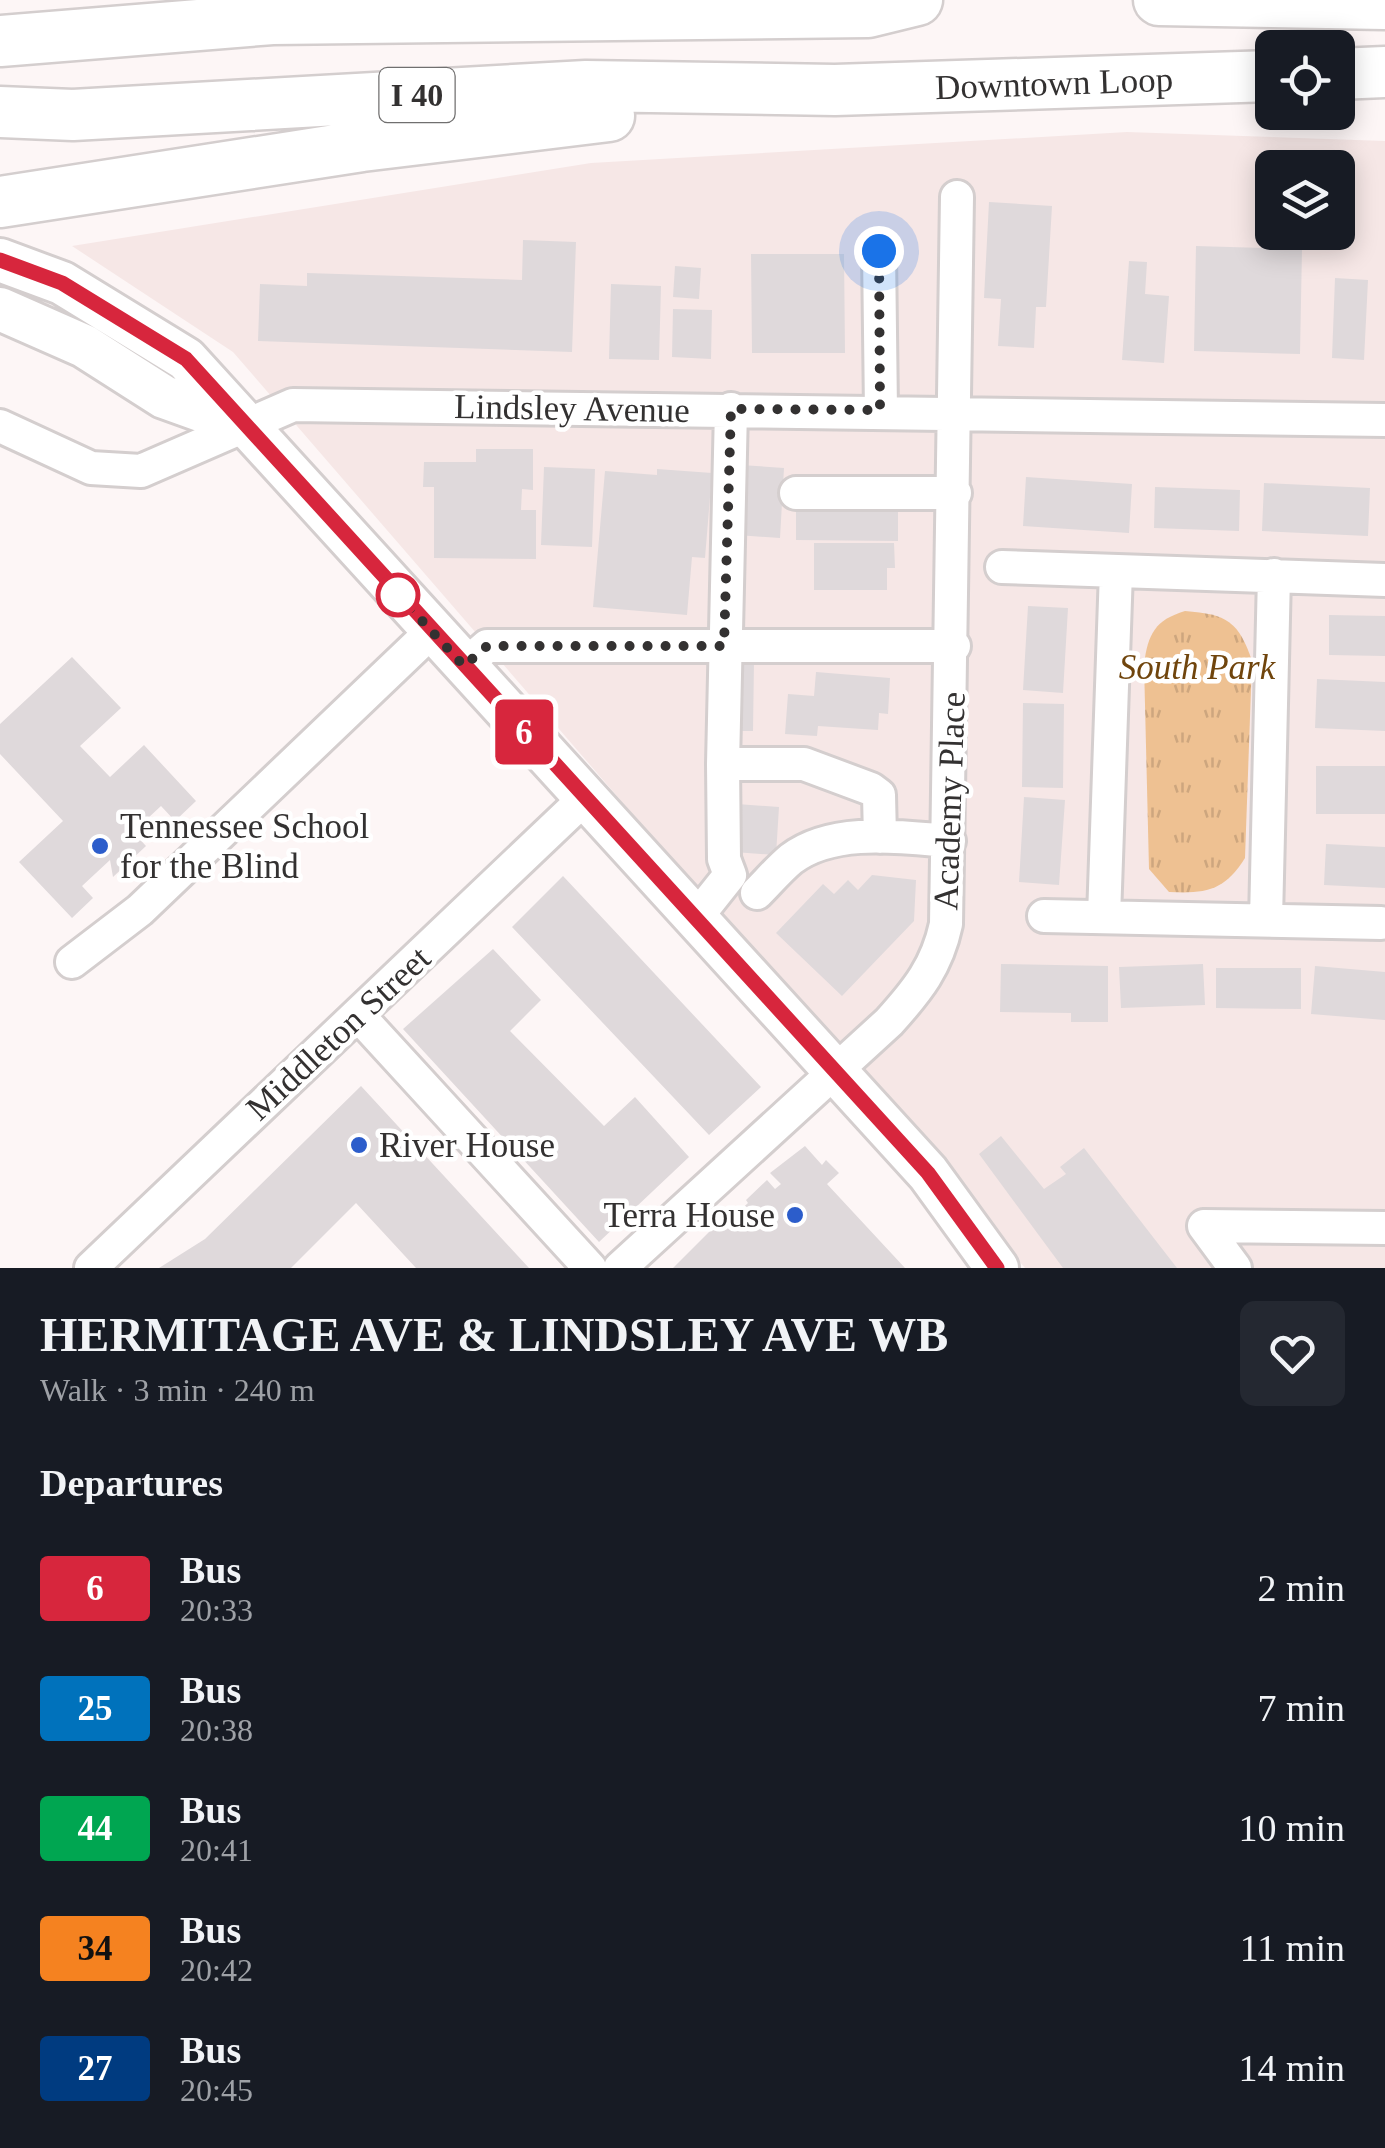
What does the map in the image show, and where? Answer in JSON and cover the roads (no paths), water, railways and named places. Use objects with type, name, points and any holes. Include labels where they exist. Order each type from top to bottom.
[{"type":"highway","points":[[0,41],[272,19],[868,12],[917,0]]},
{"type":"highway","points":[[1160,0],[1385,4]]},
{"type":"highway","points":[[1355,73],[1385,72]]},
{"type":"highway","name":"Downtown Loop","points":[[835,90],[1255,77]]},
{"type":"highway","name":"I 40","points":[[0,112],[74,115],[586,86],[835,90]]},
{"type":"highway","points":[[0,202],[380,144],[835,90]]},
{"type":"main road","points":[[0,260],[62,283],[186,359],[242,425],[928,1173],[997,1268]]},
{"type":"main road","points":[[0,308],[84,346],[164,397],[242,425]]},
{"type":"street","name":"Academy Place","points":[[620,1268],[833,1069],[889,1022],[924,984],[939,955],[946,924],[954,646],[957,198]]},
{"type":"street","points":[[879,251],[880,410]]},
{"type":"street","name":"Lindsley Avenue","points":[[0,426],[91,468],[141,471],[293,405],[956,411],[1385,420]]},
{"type":"street","points":[[695,919],[730,875],[724,859],[723,764],[731,409]]},
{"type":"street","points":[[796,493],[955,493]]},
{"type":"street","points":[[1002,567],[1385,580]]},
{"type":"street","points":[[1104,917],[1116,572]]},
{"type":"street","points":[[1266,920],[1274,575]]},
{"type":"street","points":[[72,962],[140,910],[432,632]]},
{"type":"street","points":[[464,666],[487,646],[954,646]]},
{"type":"street","points":[[723,764],[776,763],[823,768],[871,789],[879,795],[880,838]]},
{"type":"street","name":"Middleton Street","points":[[91,1268],[585,798]]},
{"type":"street","points":[[756,893],[794,857],[817,846],[880,838],[949,841]]},
{"type":"street","points":[[1044,916],[1381,923]]},
{"type":"street","points":[[358,1015],[590,1268]]},
{"type":"street","points":[[1234,1268],[1204,1226],[1385,1228]]},
{"type":"place","name":"Tennessee School for the Blind","points":[[100,846]]},
{"type":"place","name":"River House","points":[[359,1145]]},
{"type":"place","name":"Terra House","points":[[795,1215]]},
{"type":"park label","name":"South Park","points":[[1197,667]]}]
